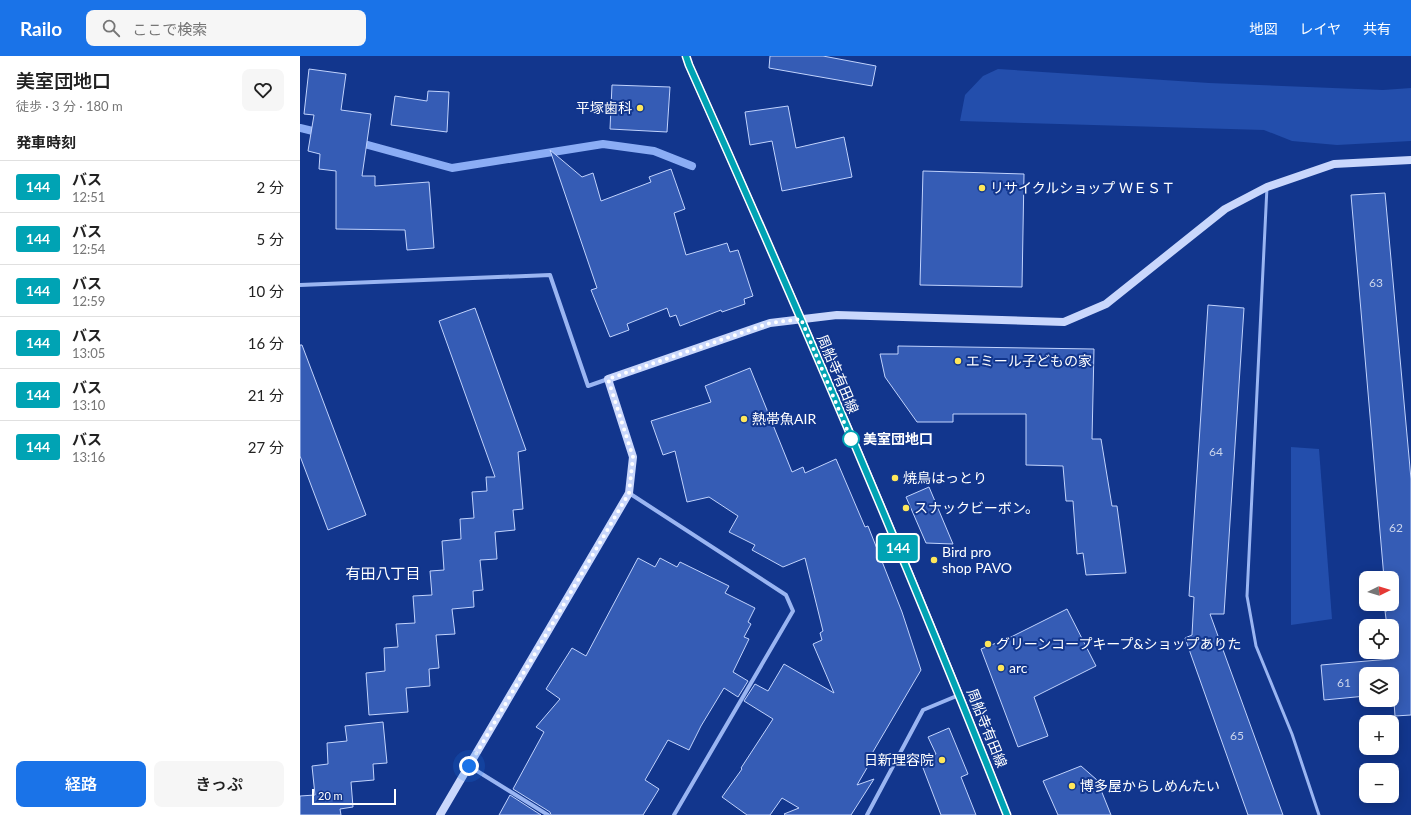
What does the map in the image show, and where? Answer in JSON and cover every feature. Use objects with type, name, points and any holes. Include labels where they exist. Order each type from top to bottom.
[{"type":"street","name":"周船寺有田線","points":[[686,56],[801,319],[960,695],[1007,815]]},
{"type":"street","points":[[300,285],[550,275],[588,386],[770,323],[837,315],[1064,322],[1106,304],[1225,209],[1267,187],[1334,164],[1411,160]]},
{"type":"street","points":[[440,815],[629,493],[633,457],[608,379]]},
{"type":"street","points":[[629,493],[786,595],[793,611],[674,815]]},
{"type":"street","points":[[867,815],[923,710],[960,695]]},
{"type":"street","points":[[469,766],[548,815]]},
{"type":"lane","points":[[1267,187],[1247,596],[1256,646],[1292,734],[1319,815]]},
{"type":"shaded area","points":[[998,69],[1209,83],[1383,90],[1411,88],[1411,141],[1337,145],[1292,141],[1264,130],[960,121],[965,95],[983,76]]},
{"type":"shaded area","points":[[1291,447],[1319,449],[1332,619],[1291,625]]},
{"type":"building","points":[[770,56],[823,56],[876,66],[872,86],[769,68]]},
{"type":"building","points":[[309,69],[346,74],[341,110],[371,114],[362,176],[375,176],[375,186],[429,182],[434,248],[407,250],[405,230],[336,229],[336,171],[319,169],[320,154],[308,151],[314,115],[304,114]]},
{"type":"building","name":"平塚歯科","points":[[612,85],[670,87],[667,132],[610,129]]},
{"type":"building","points":[[428,91],[449,92],[447,132],[391,125],[395,96],[427,101]]},
{"type":"building","points":[[788,106],[796,148],[844,137],[852,177],[782,191],[772,141],[750,145],[745,112]]},
{"type":"building","points":[[550,150],[582,177],[593,173],[601,201],[651,182],[649,177],[671,169],[685,209],[674,213],[686,255],[727,243],[730,252],[738,250],[753,296],[744,299],[745,304],[722,312],[721,310],[680,326],[676,315],[670,317],[667,308],[627,324],[629,330],[610,337],[591,290],[597,288]]},
{"type":"building","points":[[923,171],[1024,174],[1022,287],[920,285]]},
{"type":"building","points":[[1385,193],[1411,479],[1411,715],[1395,715],[1394,707],[1399,707],[1399,667],[1359,667],[1359,697],[1324,700],[1321,665],[1399,659],[1399,619],[1386,619],[1385,611],[1399,611],[1399,571],[1383,571],[1351,195]]},
{"type":"building","points":[[1208,305],[1244,308],[1224,614],[1210,614],[1283,815],[1248,815],[1185,638],[1192,635],[1194,597],[1189,596]]},
{"type":"building","points":[[475,308],[526,450],[518,452],[523,509],[513,510],[515,530],[495,532],[497,559],[480,560],[483,590],[473,591],[474,607],[452,609],[455,634],[436,635],[439,668],[429,669],[430,686],[406,688],[408,712],[369,715],[366,673],[385,671],[384,648],[398,647],[396,624],[415,623],[413,596],[432,595],[430,571],[444,570],[442,541],[461,539],[460,519],[474,518],[472,492],[487,491],[486,477],[495,477],[439,321]]},
{"type":"building","points":[[300,345],[302,345],[366,515],[328,530],[300,456]]},
{"type":"building","points":[[898,346],[1094,349],[1092,439],[1101,439],[1112,506],[1117,506],[1126,573],[1086,575],[1083,553],[1077,554],[1073,501],[1066,501],[1063,466],[1026,465],[1026,414],[953,414],[953,422],[917,422],[885,377],[880,354],[898,354]]},
{"type":"building","points":[[750,368],[792,472],[803,467],[805,473],[836,459],[865,527],[868,526],[902,612],[921,670],[867,762],[871,761],[857,785],[874,779],[851,815],[785,815],[784,814],[799,808],[782,798],[770,815],[747,815],[722,797],[742,769],[741,768],[773,719],[744,701],[755,684],[768,691],[784,664],[834,693],[813,644],[822,640],[820,633],[823,631],[805,558],[783,567],[752,550],[755,545],[729,532],[738,516],[709,497],[687,502],[675,451],[663,455],[651,421],[711,402],[705,386]]},
{"type":"building","points":[[929,487],[953,544],[926,543],[906,497]]},
{"type":"building","points":[[638,558],[655,567],[660,558],[677,567],[680,562],[729,586],[725,593],[755,608],[748,622],[751,624],[744,637],[749,639],[733,672],[748,681],[738,697],[724,688],[701,726],[689,750],[668,740],[645,780],[659,789],[643,815],[551,815],[550,812],[513,789],[544,732],[536,727],[560,699],[546,689],[572,648],[586,656]]},
{"type":"building","points":[[1067,609],[1096,666],[1034,697],[1048,736],[1018,747],[981,649],[1009,638]]},
{"type":"building","points":[[383,722],[387,763],[373,764],[374,780],[351,782],[353,807],[340,809],[341,815],[300,815],[300,796],[315,795],[312,766],[328,764],[327,743],[347,741],[345,726]]},
{"type":"building","points":[[949,728],[968,774],[961,777],[976,815],[941,815],[920,760],[936,754],[928,737]]},
{"type":"building","name":"博多屋からしめんたい","points":[[1081,766],[1097,780],[1111,815],[1058,815],[1043,781]]},
{"type":"building","points":[[510,795],[541,815],[499,815]]},
{"type":"waterway","points":[[300,128],[321,133]]},
{"type":"waterway","points":[[357,142],[452,168],[603,144],[654,151],[692,166]]},
{"type":"bus line","name":"144","points":[[686,56],[801,319],[960,695],[1007,815]]},
{"type":"place","name":"平塚歯科","points":[[640,108]]},
{"type":"place","name":"リサイクルショップ ＷＥＳＴ","points":[[982,188]]},
{"type":"place","name":"エミール子どもの家","points":[[958,361]]},
{"type":"place","name":"熱帯魚AIR","points":[[744,419]]},
{"type":"place","name":"美室団地口","points":[[851,439]]},
{"type":"place","name":"焼鳥はっとり","points":[[895,478]]},
{"type":"place","name":"スナックビーボン。","points":[[906,508]]},
{"type":"place","name":"Bird pro shop PAVO","points":[[934,560]]},
{"type":"place","name":"グリーンコープキープ&ショップありた","points":[[988,644]]},
{"type":"place","name":"arc","points":[[1001,668]]},
{"type":"place","name":"日新理容院","points":[[942,760]]},
{"type":"place","name":"博多屋からしめんたい","points":[[1072,786]]},
{"type":"district","name":"有田八丁目","points":[[383,574]]},
{"type":"route","points":[[469,766],[629,493],[633,457],[608,379],[770,323],[801,319],[851,439]]}]
